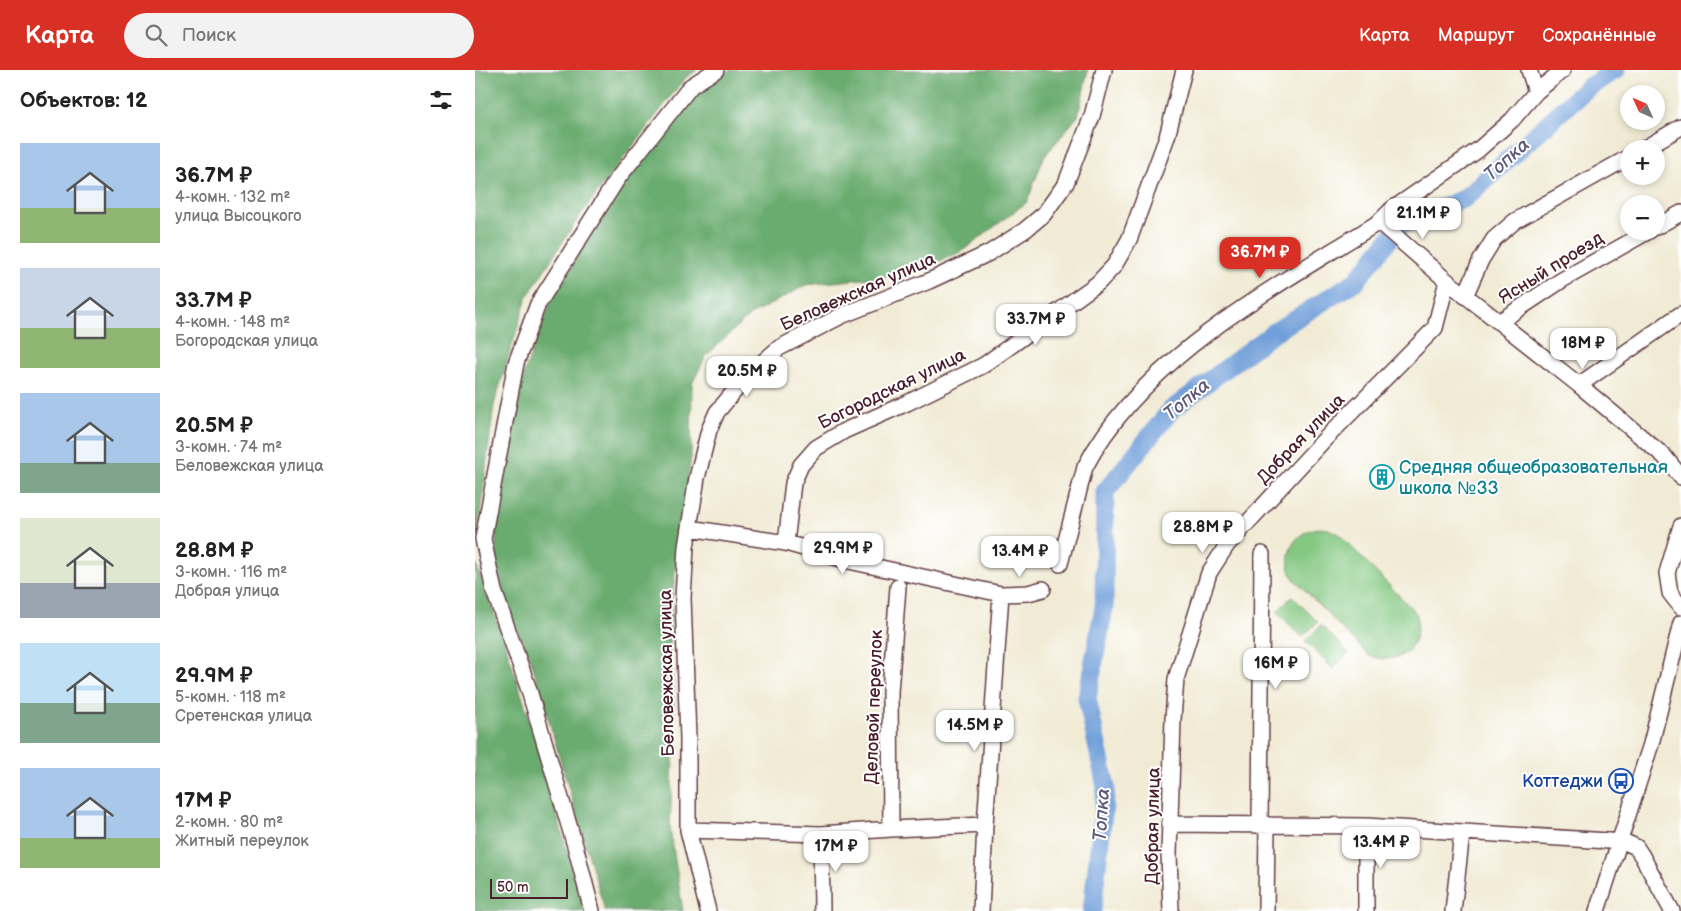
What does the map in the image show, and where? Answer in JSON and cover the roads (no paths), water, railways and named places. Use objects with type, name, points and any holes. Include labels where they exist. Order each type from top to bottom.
[{"type":"street","points":[[592,911],[577,849],[528,687],[494,591],[483,539],[516,364],[538,304],[617,178],[691,86],[716,70]]},
{"type":"street","name":"Беловежская улица","points":[[708,911],[688,830],[688,738],[683,598],[686,547],[697,478],[709,430],[717,412],[748,375],[779,348],[841,316],[929,281],[989,253],[1025,230],[1045,214],[1066,183],[1091,116],[1104,70]]},
{"type":"street","name":"Богородская улица","points":[[786,543],[793,483],[801,466],[816,448],[844,431],[907,403],[983,364],[1098,283],[1114,266],[1129,240],[1149,190],[1167,137],[1184,70]]},
{"type":"street","points":[[1529,70],[1536,92]]},
{"type":"street","points":[[1060,564],[1085,467],[1109,428],[1133,400],[1177,356],[1229,317],[1379,222],[1391,211],[1478,150],[1512,120],[1536,92],[1563,70]]},
{"type":"street","points":[[1659,140],[1681,127]]},
{"type":"street","name":"Добрая улица","points":[[1171,911],[1169,854],[1176,679],[1209,573],[1227,546],[1323,441],[1435,328],[1457,289],[1481,260],[1494,239],[1515,221],[1620,162]]},
{"type":"street","points":[[1665,222],[1681,213]]},
{"type":"street","points":[[1379,222],[1457,289],[1579,385],[1664,456],[1681,477]]},
{"type":"street","name":"Ясный проезд","points":[[1499,322],[1562,280],[1633,240]]},
{"type":"street","points":[[1579,385],[1681,314]]},
{"type":"street","points":[[1681,526],[1667,574],[1670,593],[1681,607]]},
{"type":"street","points":[[690,528],[786,543],[849,561],[1001,594],[1028,593],[1043,589]]},
{"type":"street","points":[[1262,554],[1266,911]]},
{"type":"street","name":"Деловой переулок","points":[[891,829],[890,692],[898,588]]},
{"type":"street","points":[[981,911],[1001,594]]},
{"type":"street","points":[[1597,911],[1621,842],[1651,744],[1681,623]]},
{"type":"street","points":[[1171,824],[1366,826],[1621,842],[1636,847],[1672,911]]},
{"type":"street","points":[[688,830],[821,834],[985,825]]},
{"type":"street","points":[[1366,826],[1366,911]]},
{"type":"street","points":[[1453,911],[1462,832]]},
{"type":"street","points":[[821,834],[822,911]]},
{"type":"waterway","name":"Топка","points":[[1092,911],[1106,787],[1087,698],[1104,607],[1105,492],[1171,410],[1273,333],[1356,281],[1400,226],[1465,198],[1587,88],[1616,70]]},
{"type":"place","name":"Средняя общеобразовательная школа №33","points":[[1382,477]]},
{"type":"place","name":"Коттеджи","points":[[1621,781]]}]
